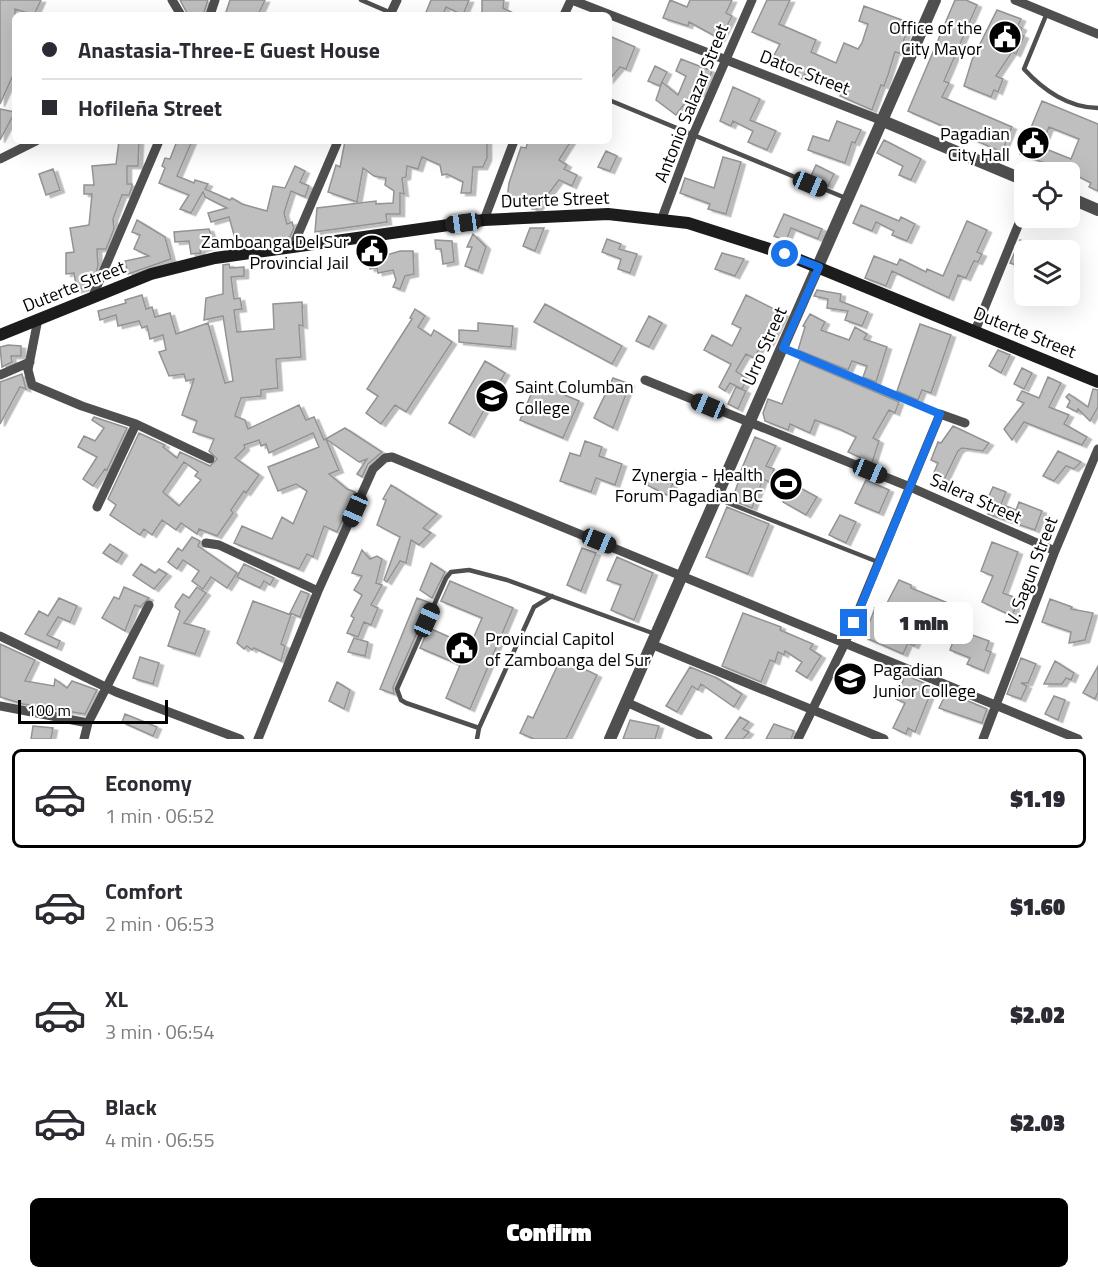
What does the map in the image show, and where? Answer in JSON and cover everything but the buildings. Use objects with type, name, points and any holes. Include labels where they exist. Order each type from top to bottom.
[{"type":"main road","name":"Duterte Street","points":[[0,335],[92,298],[181,266],[293,246],[484,220],[579,214],[663,218],[711,230],[819,267],[1098,382]]},
{"type":"street","name":"Datoc Street","points":[[571,0],[602,12]]},
{"type":"street","name":"Antonio Salazar Street","points":[[663,218],[693,135],[752,0]]},
{"type":"street","name":"Urro Street","points":[[610,739],[935,0]]},
{"type":"street","points":[[1015,0],[1098,34]]},
{"type":"street","name":"Datoc Street","points":[[612,16],[883,121],[1014,176]]},
{"type":"street","points":[[0,159],[30,144]]},
{"type":"street","points":[[92,298],[158,144]]},
{"type":"street","points":[[293,246],[337,144]]},
{"type":"street","points":[[484,220],[513,144]]},
{"type":"street","points":[[1080,202],[1098,210]]},
{"type":"street","points":[[975,331],[1017,228]]},
{"type":"street","points":[[38,319],[29,380],[39,389],[136,424],[210,459]]},
{"type":"street","points":[[0,375],[30,362]]},
{"type":"street","name":"Salera Street","points":[[645,380],[749,424],[910,487],[1055,551]]},
{"type":"street","points":[[798,739],[845,643],[940,414],[965,423]]},
{"type":"street","points":[[97,507],[136,424]]},
{"type":"street","name":"V. Sagun Street","points":[[983,739],[1055,551],[1098,449]]},
{"type":"street","points":[[258,739],[318,591],[373,469],[385,458],[392,457],[682,574],[1078,739]]},
{"type":"street","points":[[206,543],[219,545],[318,591]]},
{"type":"street","points":[[84,739],[88,723],[149,605]]},
{"type":"street","points":[[0,636],[107,687],[240,739]]},
{"type":"street","points":[[653,639],[884,739]]},
{"type":"street","points":[[626,702],[708,739]]},
{"type":"street","points":[[0,706],[88,723]]},
{"type":"lane","points":[[361,0],[388,12]]},
{"type":"lane","points":[[1047,13],[1024,69],[1043,88],[1056,96],[1078,105],[1098,108]]},
{"type":"lane","points":[[612,101],[849,200]]},
{"type":"lane","points":[[783,348],[940,414]]},
{"type":"lane","points":[[716,498],[878,563]]},
{"type":"lane","points":[[479,728],[406,703],[398,695],[399,682],[446,578],[451,572],[469,570],[553,596],[653,639]]},
{"type":"lane","points":[[477,739],[479,728],[534,608],[553,596]]},
{"type":"place","name":"Office of the City Mayor","points":[[1005,37]]},
{"type":"place","name":"Pagadian City Hall","points":[[1033,143]]},
{"type":"place","name":"Zamboanga Del Sur Provincial Jail","points":[[372,251]]},
{"type":"place","name":"Saint Columban College","points":[[492,396]]},
{"type":"place","name":"Zynergia - Health Forum Pagadian BC","points":[[786,484]]},
{"type":"place","name":"Provincial Capitol of Zamboanga del Sur","points":[[462,648]]},
{"type":"place","name":"Pagadian Junior College","points":[[850,679]]},
{"type":"route","points":[[785,254],[819,267],[783,348],[940,414],[854,623]]}]
